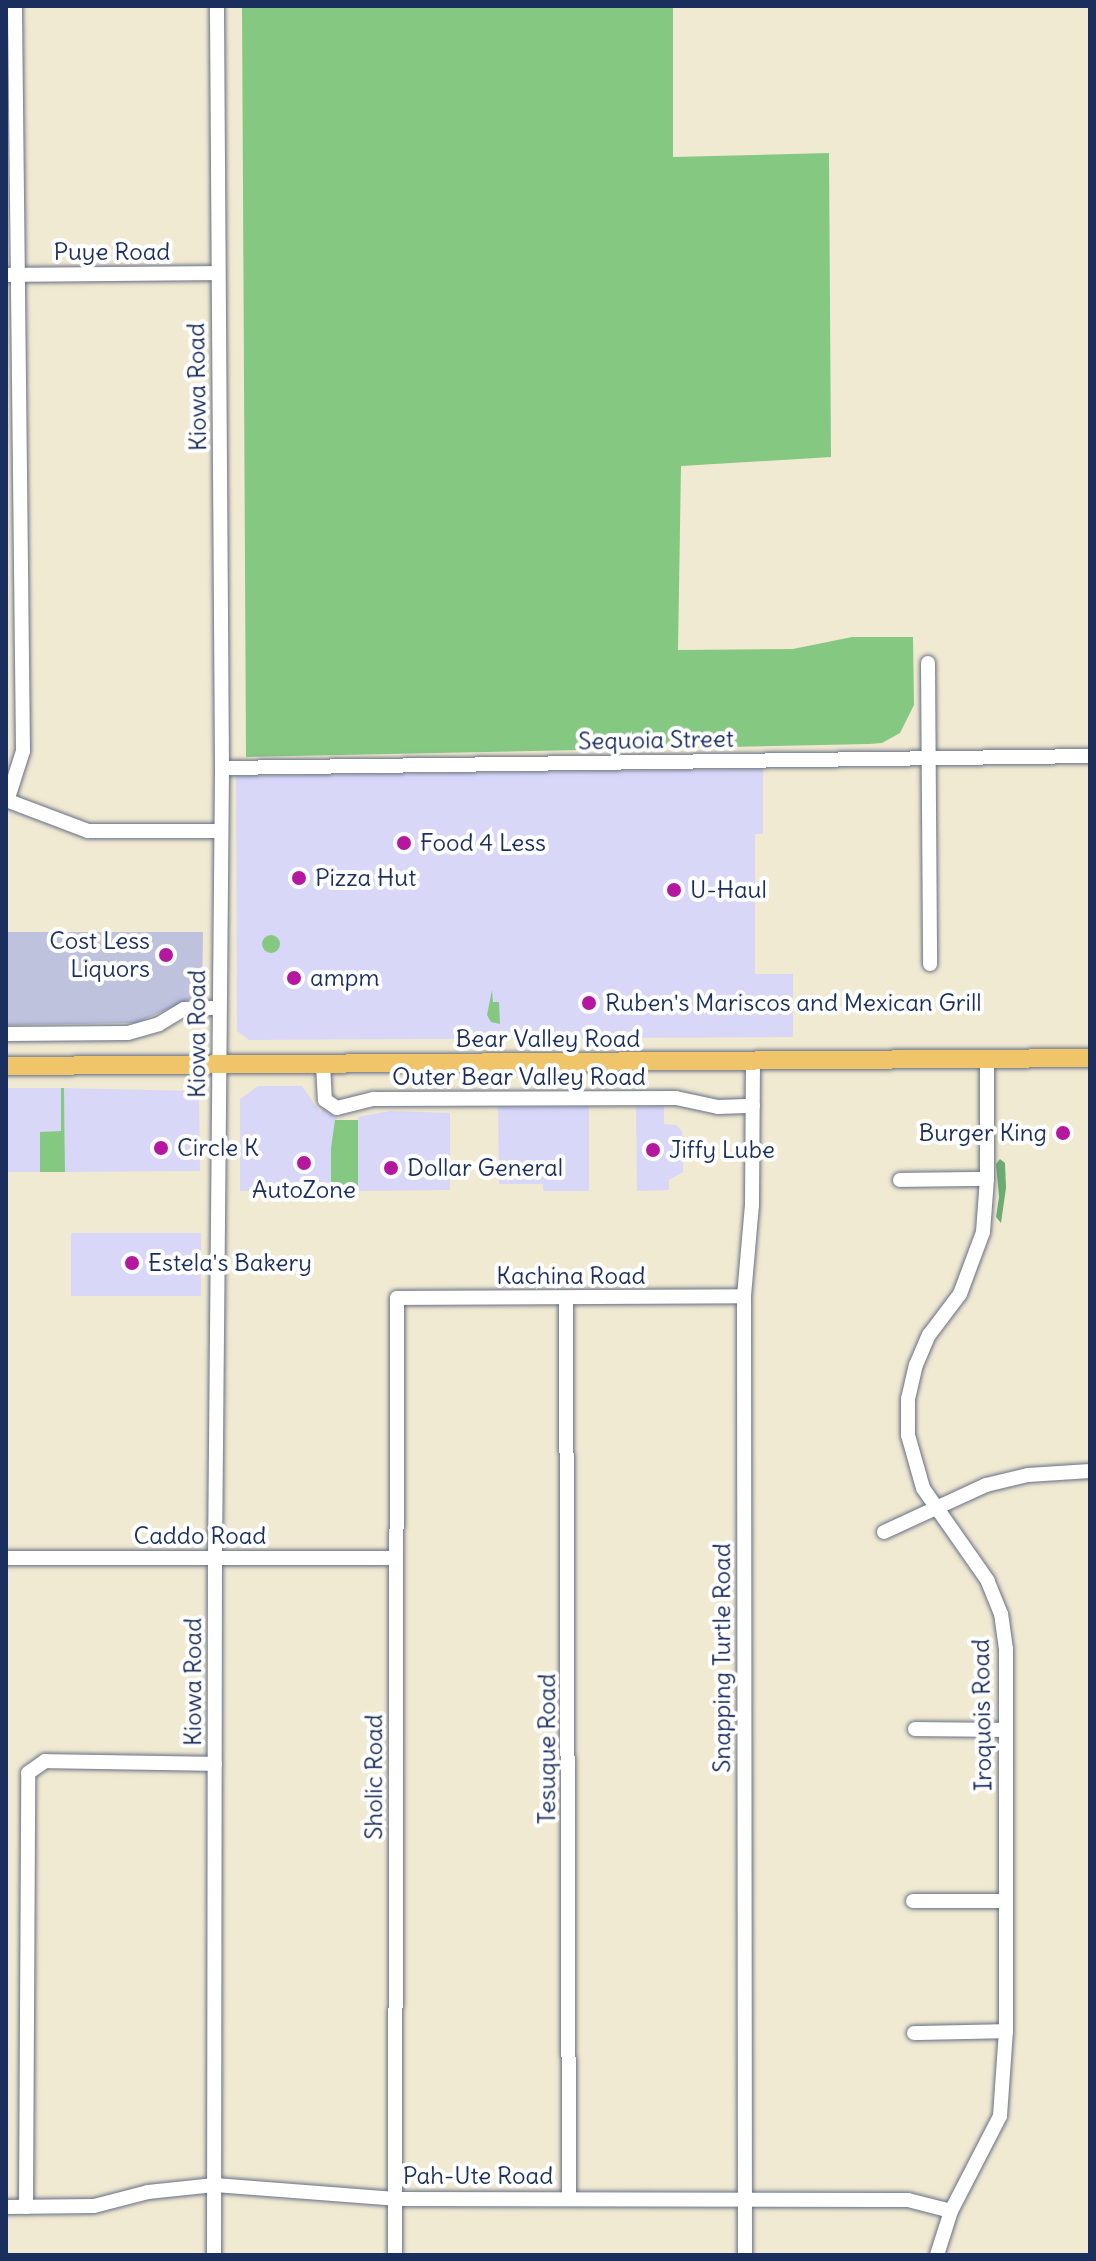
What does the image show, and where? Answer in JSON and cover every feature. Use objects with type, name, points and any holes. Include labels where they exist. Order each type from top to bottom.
[{"type":"main road","name":"Bear Valley Road","points":[[6,1066],[1090,1058]]},
{"type":"street","points":[[15,6],[11,91],[11,274],[23,751],[7,799],[88,831],[221,831]]},
{"type":"street","name":"Kiowa Road","points":[[214,2255],[215,1557],[222,768],[217,6]]},
{"type":"street","name":"Puye Road","points":[[11,274],[217,273]]},
{"type":"street","points":[[928,663],[930,964]]},
{"type":"street","name":"Sequoia Street","points":[[222,768],[1090,756]]},
{"type":"street","points":[[6,1034],[128,1033],[159,1024],[184,1009],[219,1008]]},
{"type":"street","name":"Iroquois Road","points":[[937,2255],[951,2211],[1000,2116],[1006,2031],[1006,1649],[1001,1614],[988,1581],[934,1507],[915,1466],[908,1435],[908,1399],[916,1365],[929,1335],[960,1294],[979,1247],[987,1179],[987,1059]]},
{"type":"street","name":"Snapping Turtle Road","points":[[745,2255],[744,1296],[752,1205],[753,1061]]},
{"type":"street","name":"Outer Bear Valley Road","points":[[323,1064],[325,1100],[337,1108],[365,1100],[415,1099],[676,1098],[718,1107],[753,1106]]},
{"type":"street","points":[[900,1180],[987,1179]]},
{"type":"street","name":"Kachina Road","points":[[397,1298],[744,1296]]},
{"type":"street","name":"Sholic Road","points":[[395,2255],[397,1298]]},
{"type":"street","name":"Tesuque Road","points":[[566,1298],[569,2199]]},
{"type":"street","points":[[884,1532],[986,1485],[1014,1478],[1090,1471]]},
{"type":"street","name":"Caddo Road","points":[[6,1558],[395,1558]]},
{"type":"street","points":[[915,1729],[1006,1730]]},
{"type":"street","points":[[26,2207],[28,1773],[45,1761],[215,1764]]},
{"type":"street","points":[[913,1901],[1006,1901]]},
{"type":"street","points":[[914,2033],[1006,2031]]},
{"type":"street","name":"Pah-Ute Road","points":[[6,2207],[94,2206],[148,2192],[215,2185],[395,2199],[908,2200],[951,2211]]},
{"type":"shaded area","points":[[763,769],[763,834],[755,834],[755,974],[793,974],[793,1037],[249,1040],[237,1031],[236,776]]},
{"type":"shaded area","points":[[6,932],[203,932],[202,994],[136,1023],[6,1025]]},
{"type":"shaded area","points":[[258,1086],[302,1086],[320,1112],[323,1109],[337,1117],[331,1149],[331,1191],[240,1191],[240,1099]]},
{"type":"shaded area","points":[[6,1088],[61,1088],[61,1132],[40,1132],[40,1172],[6,1172]]},
{"type":"shaded area","points":[[64,1088],[196,1091],[199,1096],[200,1171],[65,1172]]},
{"type":"shaded area","points":[[589,1106],[589,1191],[543,1191],[543,1184],[499,1184],[498,1107]]},
{"type":"shaded area","points":[[664,1106],[664,1124],[676,1125],[682,1131],[683,1172],[669,1180],[669,1190],[637,1191],[636,1107]]},
{"type":"shaded area","points":[[390,1111],[450,1113],[450,1190],[358,1191],[358,1117]]},
{"type":"shaded area","points":[[71,1233],[201,1233],[201,1296],[71,1296]]},
{"type":"green space","points":[[242,6],[673,6],[673,157],[829,153],[831,457],[681,466],[678,650],[793,649],[852,637],[913,637],[914,705],[900,733],[882,743],[869,744],[246,757]]},
{"type":"green space","points":[[271,935],[280,944],[271,953],[262,944]]},
{"type":"green space","points":[[492,990],[493,1002],[499,1002],[500,1024],[491,1022],[487,1015]]},
{"type":"green space","points":[[61,1088],[64,1088],[65,1172],[40,1172],[40,1132],[61,1131]]},
{"type":"green space","points":[[335,1120],[358,1120],[358,1191],[331,1191],[331,1148]]},
{"type":"green space","points":[[1000,1159],[1005,1163],[1006,1188],[1001,1223],[996,1217],[999,1197],[996,1164]]},
{"type":"place","name":"Food 4 Less","points":[[404,843]]},
{"type":"place","name":"Pizza Hut","points":[[299,878]]},
{"type":"place","name":"U-Haul","points":[[674,890]]},
{"type":"place","name":"Cost Less Liquors","points":[[166,955]]},
{"type":"place","name":"ampm","points":[[294,978]]},
{"type":"place","name":"Ruben's Mariscos and Mexican Grill","points":[[589,1003]]},
{"type":"place","name":"Burger King","points":[[1063,1133]]},
{"type":"place","name":"Circle K","points":[[161,1148]]},
{"type":"place","name":"Jiffy Lube","points":[[653,1150]]},
{"type":"place","name":"AutoZone","points":[[304,1163]]},
{"type":"place","name":"Dollar General","points":[[391,1168]]},
{"type":"place","name":"Estela's Bakery","points":[[132,1263]]}]
